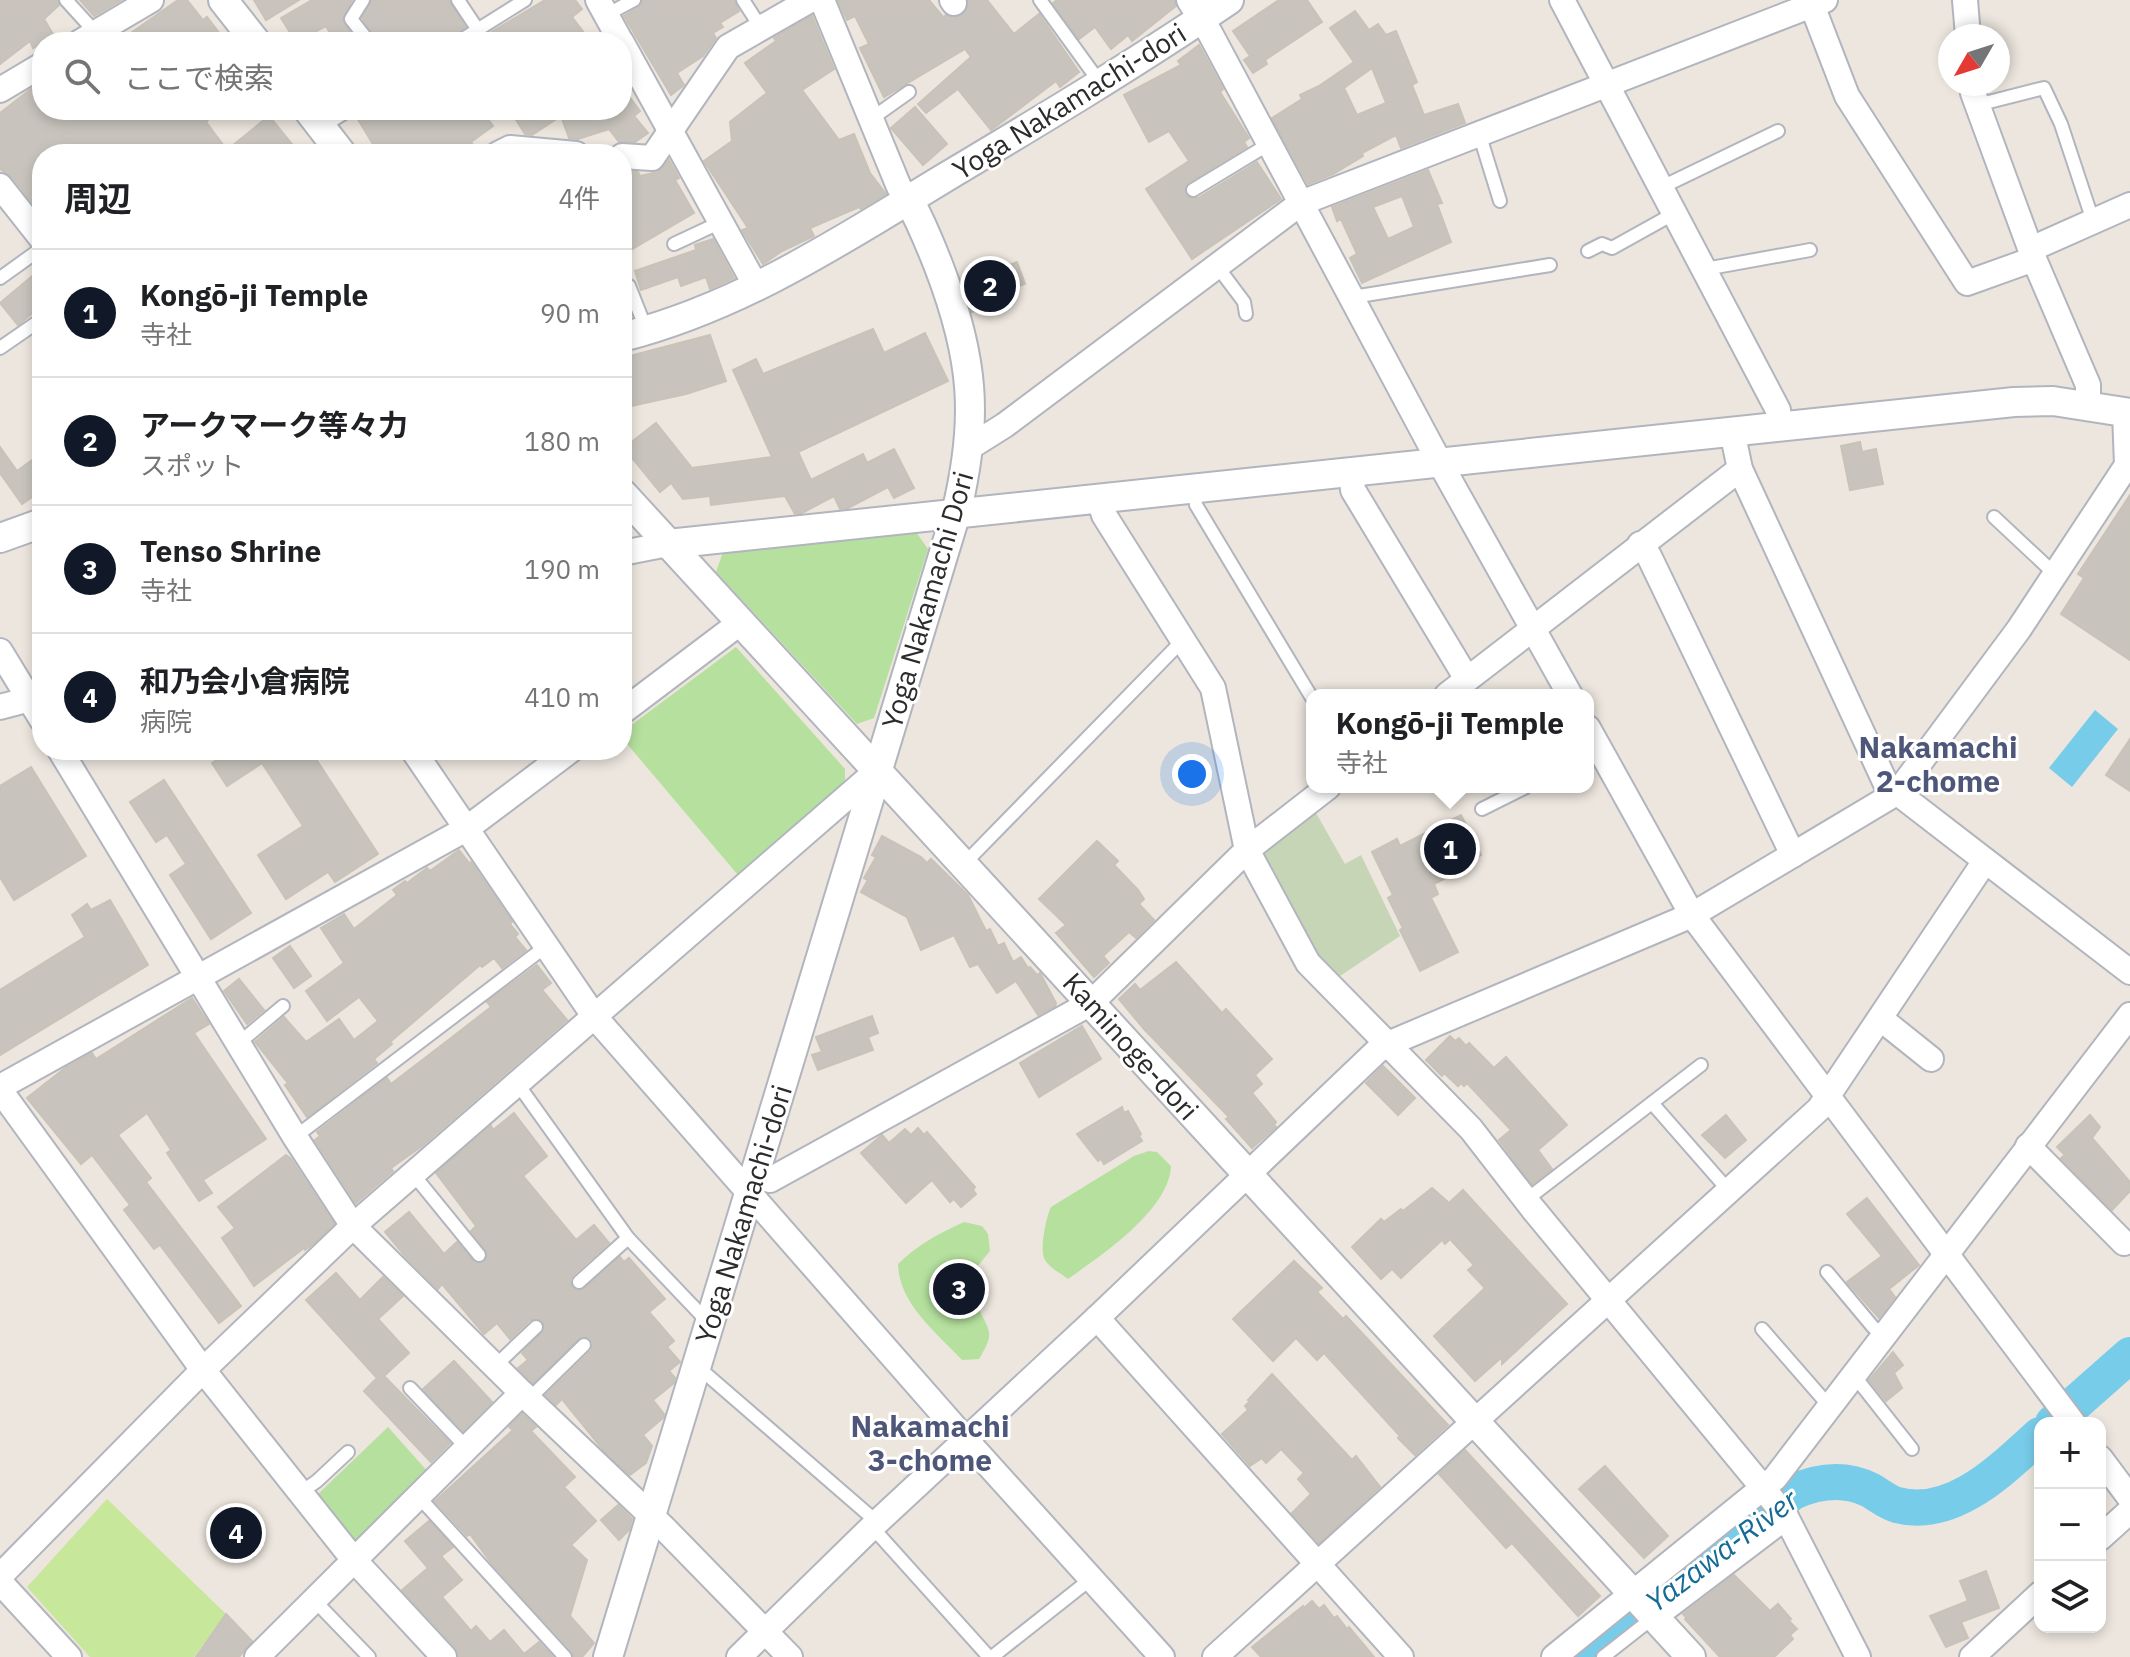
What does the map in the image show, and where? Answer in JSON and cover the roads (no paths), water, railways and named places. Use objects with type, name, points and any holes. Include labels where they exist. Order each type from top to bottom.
[{"type":"street","points":[[98,32],[151,0]]},
{"type":"street","points":[[223,0],[248,32]]},
{"type":"street","points":[[632,157],[652,158],[728,47],[810,0]]},
{"type":"street","points":[[822,0],[899,187],[909,200]]},
{"type":"street","name":"Yoga Nakamachi-dori","points":[[634,334],[699,314],[793,269],[1101,84],[1196,9],[1229,0]]},
{"type":"street","points":[[1562,0],[1778,410],[1780,426]]},
{"type":"street","points":[[1965,0],[1967,24]]},
{"type":"street","points":[[970,447],[1005,425],[1301,203],[1815,2],[1847,96],[1967,283],[2130,205]]},
{"type":"street","points":[[602,7],[616,32]]},
{"type":"street","points":[[1196,9],[1440,463],[1567,689]]},
{"type":"street","points":[[632,61],[757,288]]},
{"type":"street","points":[[0,90],[32,71]]},
{"type":"street","points":[[1976,96],[2032,254],[2088,385],[2088,407]]},
{"type":"street","points":[[316,120],[334,144]]},
{"type":"street","points":[[0,186],[32,226]]},
{"type":"street","name":"Yoga Nakamachi Dori","points":[[878,770],[956,513],[970,447],[970,389],[961,332],[944,282],[909,200]]},
{"type":"street","points":[[632,551],[668,544],[2014,402],[2053,401],[2127,412],[2127,465],[2019,629],[1898,792],[1692,915],[1388,1044],[875,1524],[739,1657]]},
{"type":"street","points":[[1732,431],[1740,469],[1882,779],[2130,972]]},
{"type":"street","points":[[1454,689],[1740,469]]},
{"type":"street","points":[[1351,472],[1353,490],[1467,679]]},
{"type":"street","points":[[1099,499],[1104,515],[1213,688],[1247,850],[1308,963],[1471,1129],[1776,1504],[1858,1657]]},
{"type":"street","name":"Kaminoge-dori","points":[[632,504],[1691,1657]]},
{"type":"street","points":[[0,538],[32,527]]},
{"type":"street","points":[[1640,544],[1649,556],[1793,855]]},
{"type":"street","points":[[632,704],[741,622]]},
{"type":"street","points":[[0,651],[32,696]]},
{"type":"street","points":[[0,707],[32,705]]},
{"type":"street","points":[[1594,753],[1692,915],[2068,1417]]},
{"type":"street","points":[[66,760],[295,1137],[353,1226],[650,1515],[790,1657]]},
{"type":"street","points":[[420,760],[594,1016],[751,1184],[965,1439],[1162,1657]]},
{"type":"street","points":[[444,1657],[354,1560],[203,1370],[0,1088],[466,829],[558,760]]},
{"type":"street","points":[[0,1576],[203,1370],[353,1226],[878,770]]},
{"type":"street","name":"Yoga Nakamachi-dori","points":[[608,1657],[878,770]]},
{"type":"street","points":[[751,1184],[770,1180],[1091,1003],[1247,850],[1320,793]]},
{"type":"street","points":[[1215,1657],[1828,1098],[1985,861]]},
{"type":"street","points":[[1554,1657],[1644,1606],[1776,1504],[1830,1407],[2130,1015]]},
{"type":"street","points":[[1881,1019],[1931,1059]]},
{"type":"street","points":[[2028,1146],[2124,1243]]},
{"type":"street","points":[[1097,1318],[1401,1657]]},
{"type":"street","points":[[257,1657],[467,1448],[525,1396]]},
{"type":"street","points":[[2106,1466],[2130,1498]]},
{"type":"street","points":[[1644,1606],[1776,1504]]},
{"type":"street","points":[[2106,1533],[2130,1511]]},
{"type":"street","points":[[0,1582],[69,1657]]},
{"type":"street","points":[[1972,1657],[2034,1600]]},
{"type":"lane","points":[[66,0],[85,32]]},
{"type":"lane","points":[[361,32],[351,19],[363,0]]},
{"type":"lane","points":[[458,0],[478,30]]},
{"type":"lane","points":[[475,32],[525,0]]},
{"type":"lane","points":[[602,7],[634,0]]},
{"type":"lane","points":[[743,0],[761,28]]},
{"type":"lane","points":[[1040,0],[1101,84]]},
{"type":"lane","points":[[2010,91],[2044,88],[2061,124],[2093,221]]},
{"type":"lane","points":[[871,119],[909,92]]},
{"type":"lane","points":[[1662,187],[1778,131]]},
{"type":"lane","points":[[1479,133],[1500,201]]},
{"type":"lane","points":[[1193,190],[1269,144]]},
{"type":"lane","points":[[1588,251],[1602,244],[1612,248],[1675,213]]},
{"type":"lane","points":[[674,244],[721,222]]},
{"type":"lane","points":[[1705,269],[1810,250]]},
{"type":"lane","points":[[0,278],[32,255]]},
{"type":"lane","points":[[1353,297],[1550,265]]},
{"type":"lane","points":[[1217,266],[1244,302],[1246,314]]},
{"type":"lane","points":[[0,348],[32,326]]},
{"type":"lane","points":[[1194,490],[1196,505],[1307,689]]},
{"type":"lane","points":[[1994,517],[2056,575]]},
{"type":"lane","points":[[964,864],[1183,640]]},
{"type":"lane","points":[[1482,809],[1514,793]]},
{"type":"lane","points":[[295,1137],[545,947]]},
{"type":"lane","points":[[239,1043],[283,1006]]},
{"type":"lane","points":[[1526,1200],[1701,1065]]},
{"type":"lane","points":[[517,1083],[628,1238],[710,1324]]},
{"type":"lane","points":[[1652,1103],[1729,1191]]},
{"type":"lane","points":[[413,1174],[479,1255]]},
{"type":"lane","points":[[579,1282],[628,1238]]},
{"type":"lane","points":[[1827,1272],[1883,1335]]},
{"type":"lane","points":[[495,1366],[536,1327]]},
{"type":"lane","points":[[1762,1329],[1830,1407]]},
{"type":"lane","points":[[525,1396],[584,1345]]},
{"type":"lane","points":[[698,1367],[875,1524],[991,1657],[1092,1578]]},
{"type":"lane","points":[[1852,1377],[1912,1449]]},
{"type":"lane","points":[[410,1388],[467,1448]]},
{"type":"lane","points":[[300,1493],[348,1452]]},
{"type":"lane","points":[[418,1496],[565,1657]]},
{"type":"lane","points":[[314,1600],[369,1657]]},
{"type":"lane","points":[[1603,1657],[1644,1606]]},
{"type":"water","points":[[2095,710],[2118,729],[2072,787],[2049,768]]},
{"type":"waterway","name":"Yazawa-River","points":[[2060,1417],[2130,1355]]},
{"type":"waterway","name":"Yazawa-River","points":[[1580,1657],[1793,1492],[1821,1483],[1841,1482],[1870,1490],[1897,1505],[1918,1508],[1938,1505],[1957,1498],[1993,1476],[2034,1440]]},
{"type":"place","name":"アークマーク等々力","points":[[990,286]]},
{"type":"place","name":"Kongō-ji Temple","points":[[1450,849]]},
{"type":"place","name":"Tenso Shrine","points":[[959,1289]]},
{"type":"place","name":"和乃会小倉病院","points":[[236,1533]]},
{"type":"district","name":"Nakamachi 2-chome","points":[[1938,763]]},
{"type":"district","name":"Nakamachi 3-chome","points":[[930,1442]]}]
